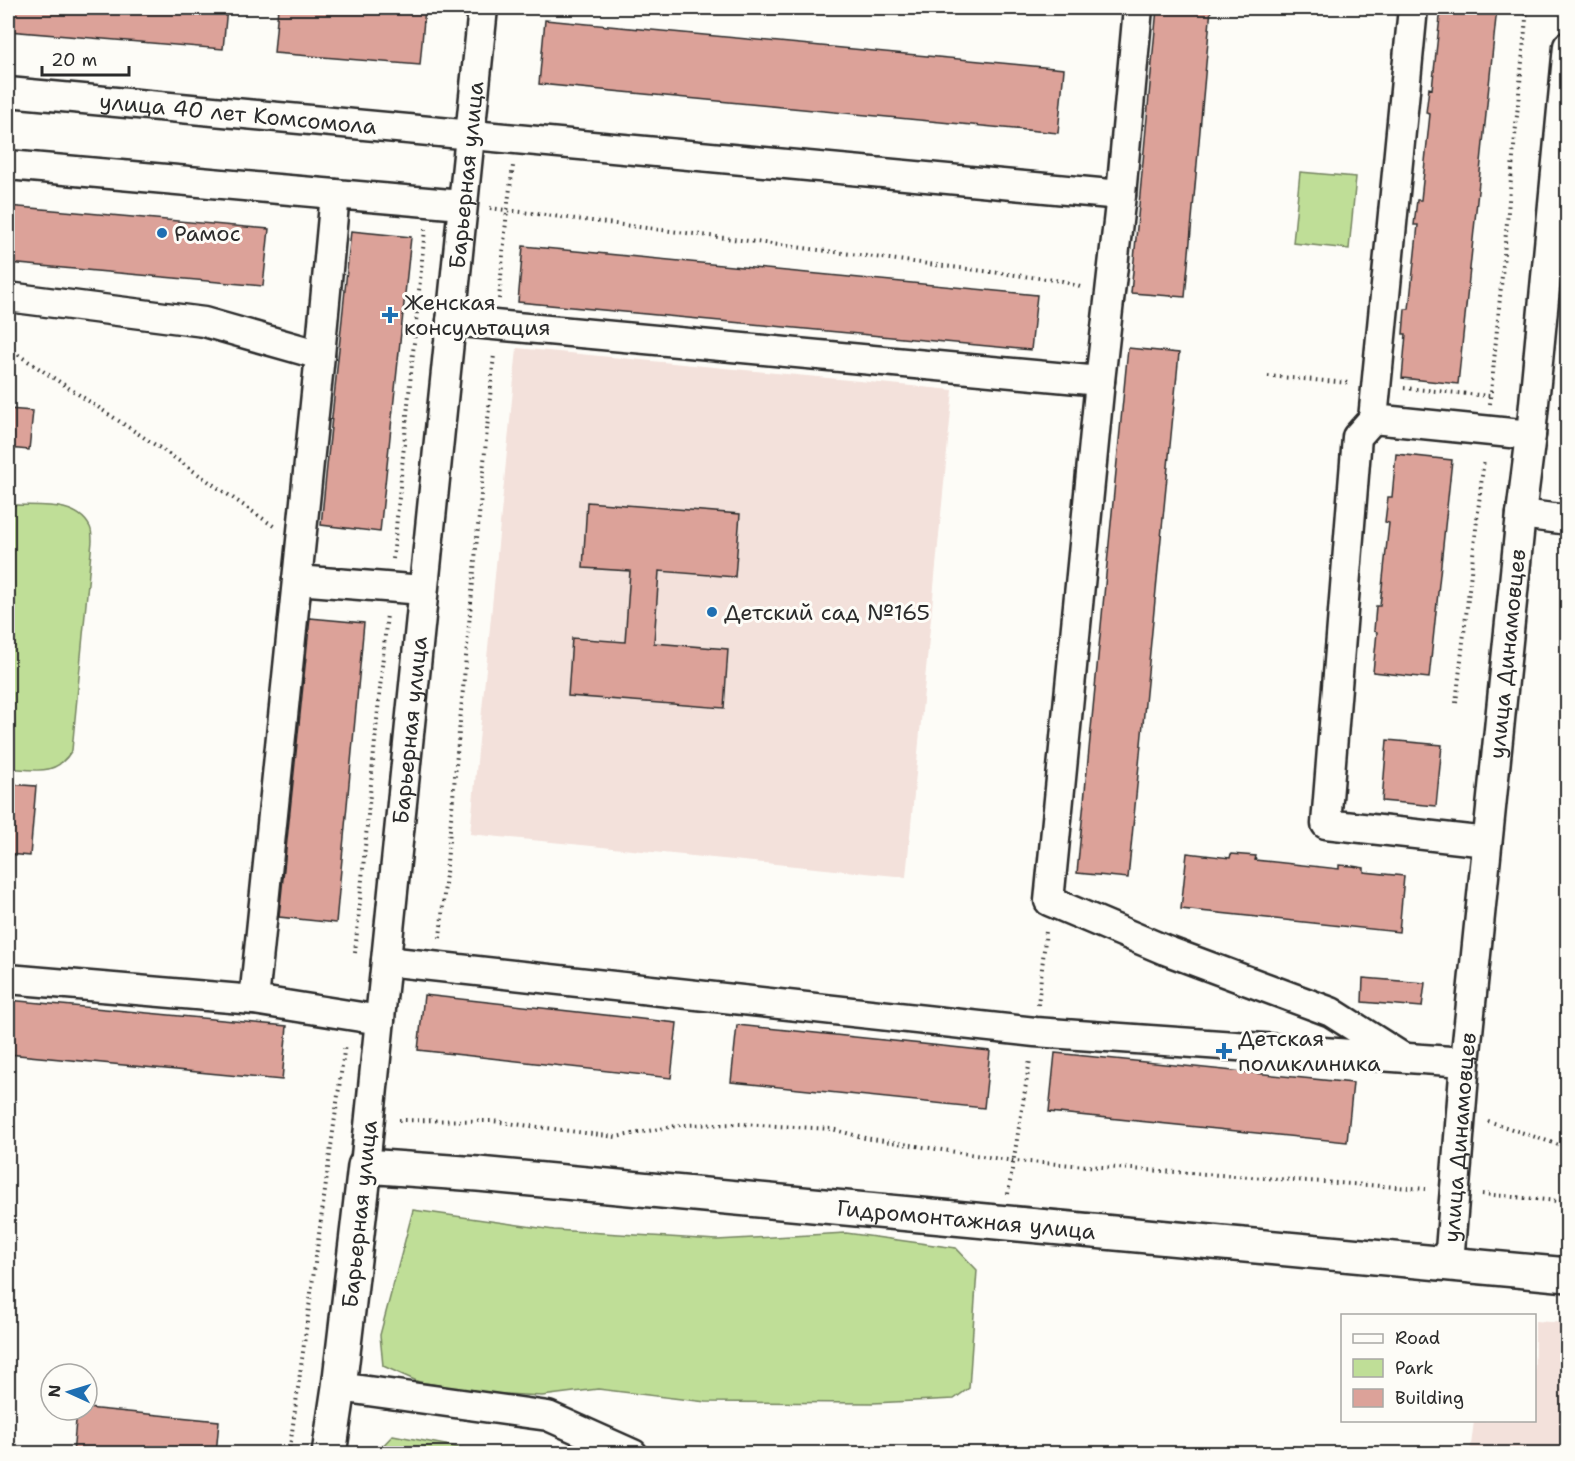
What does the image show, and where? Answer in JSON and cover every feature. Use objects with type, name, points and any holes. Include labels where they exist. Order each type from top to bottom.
[{"type":"main road","name":"Гидромонтажная улица","points":[[365,1166],[478,1174],[1568,1275]]},
{"type":"main road","name":"Барьерная улица","points":[[329,1454],[365,1166]]},
{"type":"street","name":"Барьерная улица","points":[[365,1166],[483,8]]},
{"type":"street","points":[[1138,8],[1049,901],[1165,950],[1331,1012],[1402,1057]]},
{"type":"street","points":[[1413,8],[1373,419],[1357,437],[1326,824],[1487,842]]},
{"type":"street","name":"улица Динамовцев","points":[[1449,1263],[1465,1062],[1531,435],[1568,46]]},
{"type":"street","name":"улица 40 лет Комсомола","points":[[8,92],[1121,195]]},
{"type":"street","points":[[8,165],[462,205]]},
{"type":"street","points":[[254,1000],[335,194]]},
{"type":"street","points":[[8,297],[204,322],[320,355]]},
{"type":"street","points":[[451,321],[1100,381]]},
{"type":"street","points":[[1373,419],[1531,435]]},
{"type":"street","points":[[1521,514],[1568,520]]},
{"type":"street","points":[[297,580],[423,590]]},
{"type":"street","points":[[386,961],[1035,1032],[1465,1062]]},
{"type":"street","points":[[8,979],[254,1000],[380,1020]]},
{"type":"street","points":[[339,1387],[548,1416],[633,1454]]},
{"type":"path","points":[[1456,703],[1487,431],[1527,8]]},
{"type":"path","points":[[437,967],[496,325],[516,138]]},
{"type":"path","points":[[355,956],[427,202]]},
{"type":"path","points":[[462,205],[1062,281]]},
{"type":"path","points":[[8,348],[300,544]]},
{"type":"path","points":[[289,1454],[349,1016]]},
{"type":"path","points":[[1461,1112],[1565,1147],[1568,1154]]},
{"type":"path","points":[[369,1120],[492,1120],[616,1137],[681,1125],[741,1124],[832,1129],[865,1138],[1014,1161],[1455,1191],[1568,1202]]},
{"type":"shaded area","name":"Детский сад №165","points":[[517,348],[953,390],[906,877],[470,834]]},
{"type":"shaded area","points":[[1536,1321],[1567,1323],[1567,1453],[1470,1453],[1474,1422],[1536,1422]]},
{"type":"green space","points":[[1300,172],[1356,177],[1349,249],[1293,243]]},
{"type":"green space","points":[[8,506],[67,509],[84,519],[92,534],[72,750],[59,764],[44,770],[8,768]]},
{"type":"green space","points":[[413,1210],[554,1230],[717,1240],[846,1233],[956,1248],[977,1270],[969,1388],[954,1399],[873,1403],[706,1402],[598,1389],[542,1396],[486,1393],[419,1382],[383,1366],[380,1335]]},
{"type":"green space","points":[[393,1435],[482,1452],[487,1453],[376,1453]]},
{"type":"building","points":[[8,8],[227,8],[223,49],[8,31]]},
{"type":"building","points":[[278,8],[425,8],[420,65],[274,53]]},
{"type":"building","points":[[1157,8],[1211,8],[1185,297],[1131,293]]},
{"type":"building","points":[[1441,8],[1497,8],[1458,384],[1402,378],[1406,334],[1403,334],[1405,309],[1409,309],[1418,225],[1414,225],[1417,200],[1421,200],[1430,114],[1426,113],[1429,88],[1432,89]]},
{"type":"building","points":[[545,20],[1064,69],[1058,133],[539,84]]},
{"type":"building","points":[[8,206],[269,229],[263,286],[8,263]]},
{"type":"building","points":[[351,231],[411,237],[380,532],[321,525]]},
{"type":"building","points":[[523,246],[1037,295],[1031,350],[518,302]]},
{"type":"building","points":[[1128,348],[1179,353],[1128,878],[1077,873]]},
{"type":"building","points":[[8,409],[33,411],[29,450],[8,448]]},
{"type":"building","points":[[1396,454],[1452,460],[1429,678],[1373,672],[1377,632],[1374,631],[1376,606],[1380,606],[1389,523],[1385,522],[1388,497],[1392,497]]},
{"type":"building","points":[[587,502],[740,514],[735,577],[659,571],[654,643],[728,649],[724,708],[568,696],[572,638],[625,642],[630,571],[583,568]]},
{"type":"building","points":[[310,618],[364,623],[336,923],[279,917]]},
{"type":"building","points":[[1387,740],[1442,745],[1436,806],[1382,801]]},
{"type":"building","points":[[8,784],[36,786],[30,856],[8,854]]},
{"type":"building","points":[[1187,853],[1230,858],[1231,854],[1256,856],[1255,860],[1339,869],[1339,865],[1352,866],[1364,868],[1364,872],[1404,876],[1399,932],[1181,909]]},
{"type":"building","points":[[1363,978],[1425,983],[1422,1007],[1362,1002]]},
{"type":"building","points":[[424,995],[677,1023],[671,1078],[418,1050]]},
{"type":"building","points":[[8,1000],[287,1026],[282,1080],[8,1054]]},
{"type":"building","points":[[737,1025],[990,1051],[984,1108],[731,1082]]},
{"type":"building","points":[[1055,1053],[1353,1083],[1347,1142],[1049,1112]]},
{"type":"building","points":[[99,1409],[219,1421],[216,1454],[73,1454],[76,1422],[99,1422]]},
{"type":"place","name":"Рамос","points":[[162,233]]},
{"type":"place","name":"Женская консультация","points":[[390,315]]},
{"type":"place","name":"Детский сад №165","points":[[712,612]]},
{"type":"place","name":"Детская поликлиника","points":[[1224,1051]]}]
